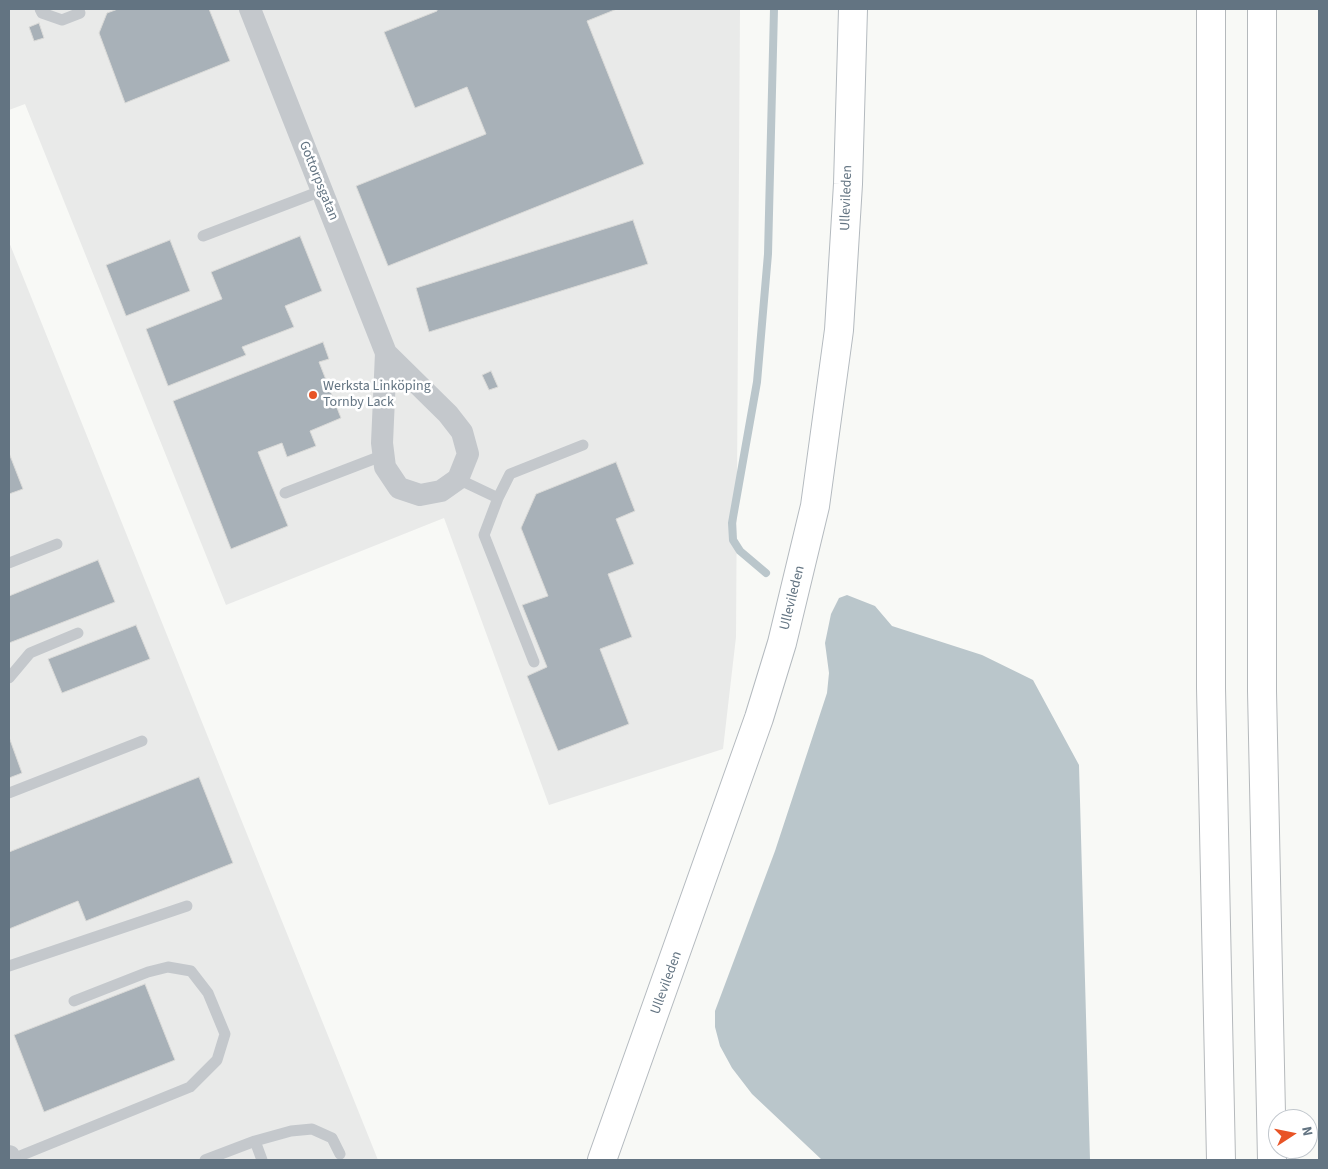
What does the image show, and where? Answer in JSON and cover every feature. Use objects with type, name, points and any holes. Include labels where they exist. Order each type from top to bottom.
[{"type":"main road","name":"Ullevileden","points":[[602,1160],[759,718],[782,642],[815,506],[840,321],[848,193],[853,9]]},
{"type":"main road","points":[[1211,9],[1211,678],[1221,1160]]},
{"type":"main road","points":[[1262,9],[1262,691],[1272,1160]]},
{"type":"street","name":"Gottorpsgatan","points":[[250,9],[386,353],[385,467],[399,488],[420,495],[441,491],[458,479],[468,454],[462,432],[448,414],[386,353]]},
{"type":"street","points":[[9,1156],[10,1160]]},
{"type":"lane","points":[[40,9],[42,13],[62,20],[80,13],[78,9]]},
{"type":"lane","points":[[203,236],[321,190]]},
{"type":"lane","points":[[534,662],[484,535],[498,498],[510,474],[583,445]]},
{"type":"lane","points":[[285,493],[384,455]]},
{"type":"lane","points":[[458,479],[498,498]]},
{"type":"lane","points":[[9,563],[57,544]]},
{"type":"lane","points":[[9,678],[30,654],[78,633]]},
{"type":"lane","points":[[9,792],[142,741]]},
{"type":"lane","points":[[9,966],[187,906]]},
{"type":"lane","points":[[10,1160],[190,1087],[216,1060],[225,1034],[208,993],[191,971],[168,967],[148,972],[74,1001]]},
{"type":"lane","points":[[205,1160],[255,1141],[291,1131],[312,1129],[332,1138],[340,1154]]},
{"type":"lane","points":[[255,1141],[262,1160]]},
{"type":"shaded area","points":[[9,9],[740,9],[736,637],[723,749],[549,805],[444,518],[226,605],[25,104],[9,110]]},
{"type":"shaded area","points":[[9,242],[378,1160],[9,1160]]},
{"type":"shaded area","points":[[847,595],[875,606],[892,626],[982,655],[1033,680],[1079,765],[1090,1160],[822,1160],[752,1094],[732,1068],[720,1046],[715,1027],[715,1011],[775,851],[827,693],[829,673],[825,643],[831,614],[839,598]]},
{"type":"building","points":[[118,9],[209,9],[230,61],[125,103],[99,33],[107,13]]},
{"type":"building","points":[[437,9],[617,9],[587,21],[644,164],[388,266],[356,186],[486,134],[467,87],[415,108],[384,32],[437,11]]},
{"type":"building","points":[[39,23],[44,38],[34,41],[29,27]]},
{"type":"building","points":[[633,220],[648,264],[429,332],[416,288]]},
{"type":"building","points":[[300,236],[322,291],[285,306],[294,327],[242,347],[246,355],[168,386],[146,329],[222,299],[211,272]]},
{"type":"building","points":[[170,240],[190,291],[126,316],[106,265]]},
{"type":"building","points":[[323,342],[329,359],[319,362],[341,418],[310,431],[316,446],[287,457],[282,443],[258,452],[288,526],[231,549],[173,401]]},
{"type":"building","points":[[491,371],[498,387],[489,390],[482,375]]},
{"type":"building","points":[[9,453],[23,489],[9,494]]},
{"type":"building","points":[[616,462],[635,511],[616,519],[634,564],[608,574],[632,637],[600,649],[629,724],[558,751],[527,676],[547,667],[522,605],[548,596],[521,528],[536,494]]},
{"type":"building","points":[[98,560],[115,602],[9,643],[9,596]]},
{"type":"building","points":[[136,625],[150,659],[62,693],[48,659]]},
{"type":"building","points":[[9,737],[22,773],[9,778]]},
{"type":"building","points":[[199,777],[233,863],[86,921],[78,901],[9,929],[9,852]]},
{"type":"building","points":[[145,984],[175,1060],[44,1112],[14,1035]]},
{"type":"waterway","points":[[766,573],[740,551],[733,540],[732,523],[757,382],[768,254],[774,9]]},
{"type":"place","name":"Werksta Linköping Tornby Lack","points":[[313,395]]}]
